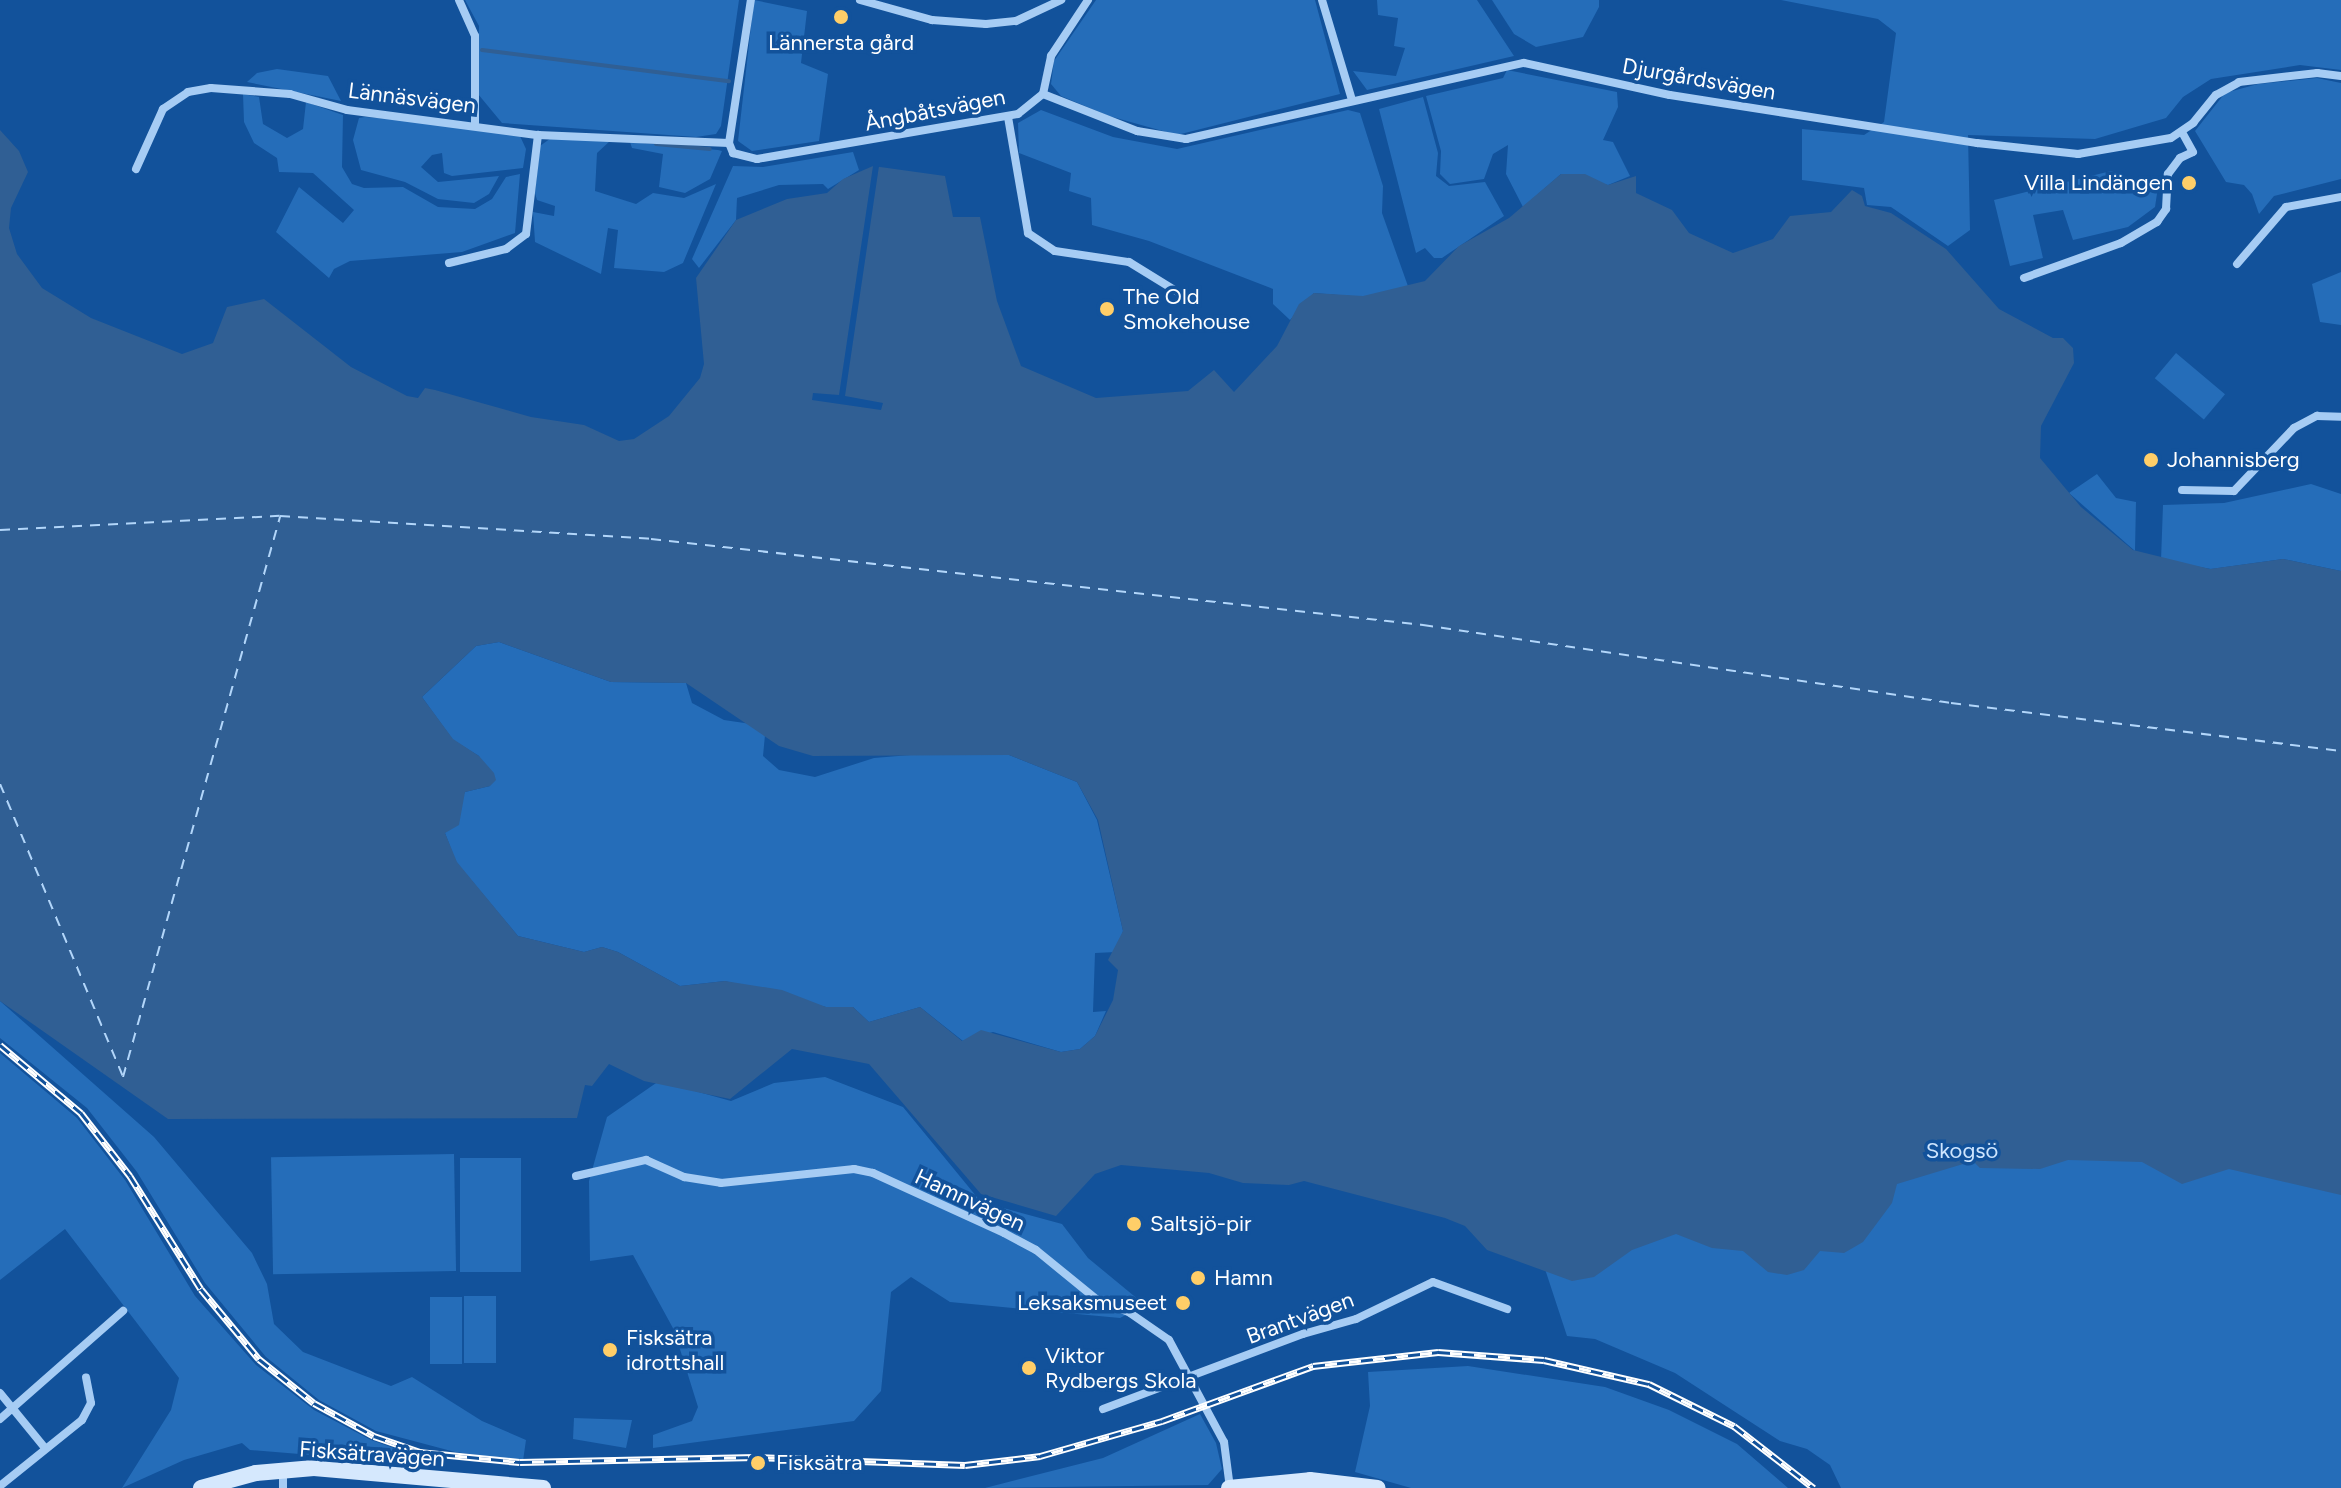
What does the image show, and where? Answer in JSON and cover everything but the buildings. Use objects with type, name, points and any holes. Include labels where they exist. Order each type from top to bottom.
[{"type":"street","points":[[459,0],[475,36],[475,123]]},
{"type":"street","points":[[729,143],[751,0]]},
{"type":"street","points":[[860,0],[932,20],[986,24],[1016,21],[1061,0]]},
{"type":"street","points":[[1043,94],[1051,56],[1088,0]]},
{"type":"street","points":[[1322,0],[1352,100]]},
{"type":"street","name":"Djurgårdsvägen","points":[[1043,94],[1172,139],[1200,137],[1524,63],[1670,95],[2056,154],[2124,150],[2182,132],[2228,86],[2317,73],[2341,76]]},
{"type":"street","name":"Lännäsvägen","points":[[136,169],[163,109],[199,89],[290,94],[347,110],[475,123],[538,135],[729,143]]},
{"type":"street","name":"Ångbåtsvägen","points":[[729,143],[733,153],[757,159],[1008,117],[1043,94]]},
{"type":"street","points":[[1008,117],[1028,233],[1055,251],[1129,262],[1194,302]]},
{"type":"street","points":[[2024,278],[2121,243],[2157,222],[2166,209],[2168,174],[2180,158],[2193,152],[2182,132]]},
{"type":"street","points":[[449,263],[506,249],[526,234],[538,135]]},
{"type":"street","points":[[2237,264],[2286,207],[2341,197]]},
{"type":"street","points":[[2182,490],[2234,491],[2294,428],[2317,416],[2341,417]]},
{"type":"street","name":"Hamnvägen","points":[[576,1176],[646,1160],[684,1177],[721,1183],[832,1170],[873,1173],[1036,1250],[1096,1299],[1130,1313],[1169,1340],[1224,1442],[1230,1488]]},
{"type":"street","name":"Brantvägen","points":[[1103,1409],[1191,1380],[1303,1334],[1356,1319],[1433,1282],[1507,1309]]},
{"type":"street","points":[[0,1419],[123,1311]]},
{"type":"street","points":[[0,1486],[88,1413],[86,1377]]},
{"type":"street","points":[[0,1393],[45,1448]]},
{"type":"street","name":"Fisksätravägen","points":[[201,1488],[241,1477],[314,1468],[463,1485],[543,1488]]},
{"type":"street","points":[[283,1471],[283,1488]]},
{"type":"street","points":[[1230,1488],[1310,1480],[1378,1488]]},
{"type":"green space","points":[[465,0],[739,0],[721,126],[716,134],[696,137],[502,123],[478,94],[479,26]]},
{"type":"green space","points":[[754,0],[807,11],[801,63],[828,74],[819,141],[752,151],[738,141]]},
{"type":"green space","points":[[1096,0],[1315,0],[1340,94],[1177,135],[1109,116],[1061,96],[1051,84],[1054,61]]},
{"type":"green space","points":[[1377,0],[1477,0],[1514,56],[1367,90],[1353,71],[1396,76],[1405,48],[1394,46],[1398,18],[1378,15]]},
{"type":"green space","points":[[1492,0],[1599,0],[1599,7],[1583,37],[1536,47],[1514,34]]},
{"type":"green space","points":[[1781,0],[2341,0],[2341,70],[2300,65],[2211,79],[2183,97],[2166,118],[2095,139],[1968,135],[1970,230],[1948,246],[1891,207],[1867,205],[1864,188],[1802,180],[1802,129],[1864,135],[1884,122],[1896,33],[1878,19]]},
{"type":"green space","points":[[277,69],[328,76],[341,101],[247,82],[257,73]]},
{"type":"green space","points":[[1507,70],[1617,92],[1618,107],[1603,140],[1613,142],[1630,176],[1608,185],[1561,174],[1523,207],[1506,174],[1508,145],[1493,154],[1484,179],[1450,184],[1440,174],[1441,151],[1426,96],[1503,78]]},
{"type":"green space","points":[[2317,78],[2341,83],[2341,179],[2274,196],[2259,214],[2252,194],[2244,185],[2226,182],[2195,131],[2225,93],[2258,84]]},
{"type":"green space","points":[[243,94],[259,97],[263,124],[287,138],[303,129],[306,102],[343,115],[342,167],[352,184],[364,188],[403,187],[438,207],[475,209],[492,199],[506,177],[520,174],[515,233],[462,252],[350,261],[334,269],[329,278],[276,232],[299,187],[343,223],[354,210],[313,173],[279,172],[277,158],[254,143],[244,122]]},
{"type":"green space","points":[[1423,97],[1438,153],[1436,176],[1449,186],[1485,182],[1504,216],[1442,258],[1434,258],[1425,248],[1416,253],[1379,109]]},
{"type":"green space","points":[[1041,110],[1113,137],[1177,149],[1348,110],[1360,113],[1383,186],[1382,213],[1409,289],[1363,297],[1314,293],[1290,320],[1273,304],[1273,289],[1149,241],[1092,225],[1091,198],[1069,191],[1071,173],[1019,153],[1018,123]]},
{"type":"green space","points":[[359,118],[460,124],[520,136],[526,149],[523,168],[452,176],[444,173],[442,153],[432,155],[421,167],[438,182],[499,176],[489,194],[474,203],[438,199],[405,182],[361,170],[353,140]]},
{"type":"green space","points":[[551,138],[610,141],[597,153],[595,191],[636,204],[653,193],[684,198],[716,184],[683,263],[664,272],[614,268],[618,230],[608,228],[601,274],[535,242],[533,212],[554,216],[555,206],[537,200],[535,193],[540,146]]},
{"type":"green space","points":[[630,142],[722,151],[710,179],[685,193],[659,187],[663,154],[632,148]]},
{"type":"green space","points":[[853,152],[859,170],[828,189],[823,184],[779,185],[737,198],[736,220],[699,268],[692,259],[733,166],[763,167]]},
{"type":"green space","points":[[2111,171],[2158,187],[2155,207],[2128,227],[2073,240],[2063,210],[2033,215],[2043,258],[2010,266],[1994,200]]},
{"type":"green space","points":[[2341,272],[2341,325],[2320,322],[2312,284]]},
{"type":"green space","points":[[2176,353],[2225,394],[2204,419],[2155,378]]},
{"type":"green space","points":[[2097,474],[2116,498],[2136,502],[2135,551],[2069,493]]},
{"type":"green space","points":[[2311,484],[2341,494],[2341,571],[2283,559],[2211,569],[2161,560],[2163,505],[2224,503]]},
{"type":"green space","points":[[499,642],[611,682],[686,683],[692,703],[724,720],[751,724],[765,735],[763,756],[779,770],[815,777],[874,758],[934,753],[1009,755],[1077,782],[1097,820],[1123,931],[1116,952],[1095,953],[1093,1012],[1106,1011],[1095,1036],[1080,1049],[1061,1052],[993,1032],[963,1041],[920,1007],[869,1022],[853,1007],[826,1007],[725,981],[680,986],[618,952],[602,947],[584,952],[518,936],[456,862],[445,833],[465,792],[490,786],[479,756],[453,740],[422,697],[476,646]]},
{"type":"green space","name":"Skogsö","points":[[2341,848],[2341,1488],[1841,1488],[1830,1465],[1807,1449],[1780,1441],[1675,1373],[1595,1339],[1567,1336],[1454,992]]},
{"type":"green space","points":[[0,1001],[154,1137],[252,1253],[267,1284],[274,1324],[303,1352],[391,1386],[412,1377],[482,1421],[526,1440],[523,1461],[455,1452],[376,1431],[319,1400],[266,1357],[205,1283],[137,1172],[87,1108],[0,1038]]},
{"type":"green space","points":[[0,1053],[77,1118],[125,1180],[195,1296],[256,1365],[314,1410],[371,1440],[445,1466],[250,1450],[242,1443],[184,1460],[122,1488],[171,1410],[179,1378],[65,1229],[0,1280]]},
{"type":"green space","points":[[825,1077],[903,1107],[981,1202],[1062,1224],[1088,1258],[1145,1305],[1120,1318],[950,1302],[911,1277],[891,1292],[881,1391],[854,1421],[653,1448],[653,1435],[692,1421],[698,1407],[674,1330],[633,1255],[590,1261],[589,1181],[607,1117],[659,1081],[731,1101],[774,1083]]},
{"type":"green space","points":[[454,1154],[456,1271],[273,1274],[271,1157]]},
{"type":"green space","points":[[460,1158],[521,1158],[521,1272],[460,1272]]},
{"type":"green space","points":[[464,1296],[496,1296],[496,1363],[464,1363]]},
{"type":"green space","points":[[430,1297],[462,1297],[462,1364],[430,1364]]},
{"type":"green space","points":[[1468,1366],[1605,1387],[1669,1410],[1737,1444],[1788,1488],[1411,1488],[1355,1472],[1370,1406],[1368,1372]]},
{"type":"green space","points":[[1200,1414],[1216,1443],[1222,1469],[1208,1485],[985,1488],[1103,1458]]},
{"type":"green space","points":[[574,1418],[632,1420],[626,1448],[573,1439]]},
{"type":"shaded area","points":[[0,130],[19,151],[28,172],[11,208],[9,228],[17,254],[42,288],[91,318],[182,354],[213,343],[227,307],[264,299],[351,367],[407,396],[418,398],[425,388],[435,390],[531,417],[584,425],[619,441],[634,439],[669,416],[700,378],[704,364],[696,278],[736,220],[787,199],[827,193],[843,179],[873,166],[945,176],[953,217],[980,217],[997,301],[1021,366],[1096,398],[1188,391],[1214,370],[1234,392],[1277,346],[1299,304],[1314,293],[1363,296],[1425,281],[1459,246],[1509,218],[1561,174],[1585,174],[1608,185],[1636,176],[1636,193],[1672,210],[1689,233],[1733,253],[1773,239],[1790,216],[1831,212],[1852,190],[1862,196],[1865,206],[1891,213],[1946,249],[1999,309],[2053,338],[2063,338],[2073,348],[2074,363],[2041,426],[2040,458],[2081,507],[2133,550],[2210,569],[2283,559],[2341,571],[2341,1195],[2229,1169],[2182,1184],[2142,1162],[2068,1160],[2040,1169],[1980,1168],[1973,1161],[1897,1184],[1892,1203],[1863,1242],[1844,1253],[1820,1251],[1804,1270],[1787,1275],[1768,1272],[1743,1251],[1712,1248],[1676,1234],[1632,1250],[1594,1277],[1572,1281],[1487,1250],[1465,1226],[1445,1218],[1304,1181],[1289,1185],[1243,1183],[1209,1173],[1121,1165],[1095,1174],[1056,1216],[981,1194],[869,1064],[792,1049],[730,1099],[644,1081],[609,1064],[592,1086],[585,1085],[577,1118],[168,1119],[0,1001]],"holes":[[[499,642],[611,682],[686,683],[779,746],[813,756],[1009,755],[1077,782],[1098,820],[1123,931],[1108,960],[1118,970],[1113,1000],[1095,1036],[1080,1049],[1061,1052],[981,1030],[962,1041],[920,1007],[869,1022],[853,1007],[826,1007],[782,990],[725,981],[680,986],[618,952],[602,947],[584,952],[518,936],[457,862],[445,833],[459,825],[465,792],[490,786],[496,780],[494,773],[479,756],[453,739],[422,697],[476,646]]]},
{"type":"pier","points":[[873,166],[879,166],[845,396],[883,403],[881,410],[812,400],[813,393],[839,395]]},
{"type":"waterway","points":[[482,50],[729,81]]},
{"type":"waterway","points":[[656,144],[710,149]]},
{"type":"ferry route","points":[[0,530],[280,516],[651,539],[1423,625],[1951,703],[2341,751]]},
{"type":"ferry route","points":[[0,784],[123,1077],[280,517]]},
{"type":"railway","points":[[0,1045],[81,1113],[130,1176],[201,1289],[259,1359],[314,1403],[374,1436],[429,1455]]},
{"type":"railway","points":[[419,1452],[520,1462],[756,1457],[965,1465],[1040,1456],[1162,1421],[1313,1366],[1438,1352],[1544,1360],[1649,1384],[1734,1426],[1814,1488]]},
{"type":"place","name":"Lännersta gård","points":[[841,17]]},
{"type":"place","name":"Villa Lindängen","points":[[2189,183]]},
{"type":"place","name":"The Old Smokehouse","points":[[1107,309]]},
{"type":"place","name":"Johannisberg","points":[[2151,460]]},
{"type":"place","name":"Saltsjö-pir","points":[[1134,1224]]},
{"type":"place","name":"Hamn","points":[[1198,1278]]},
{"type":"place","name":"Leksaksmuseet","points":[[1183,1303]]},
{"type":"place","name":"Fisksätra idrottshall","points":[[610,1350]]},
{"type":"place","name":"Viktor Rydbergs Skola","points":[[1029,1368]]},
{"type":"place","name":"Fisksätra","points":[[758,1463]]}]
